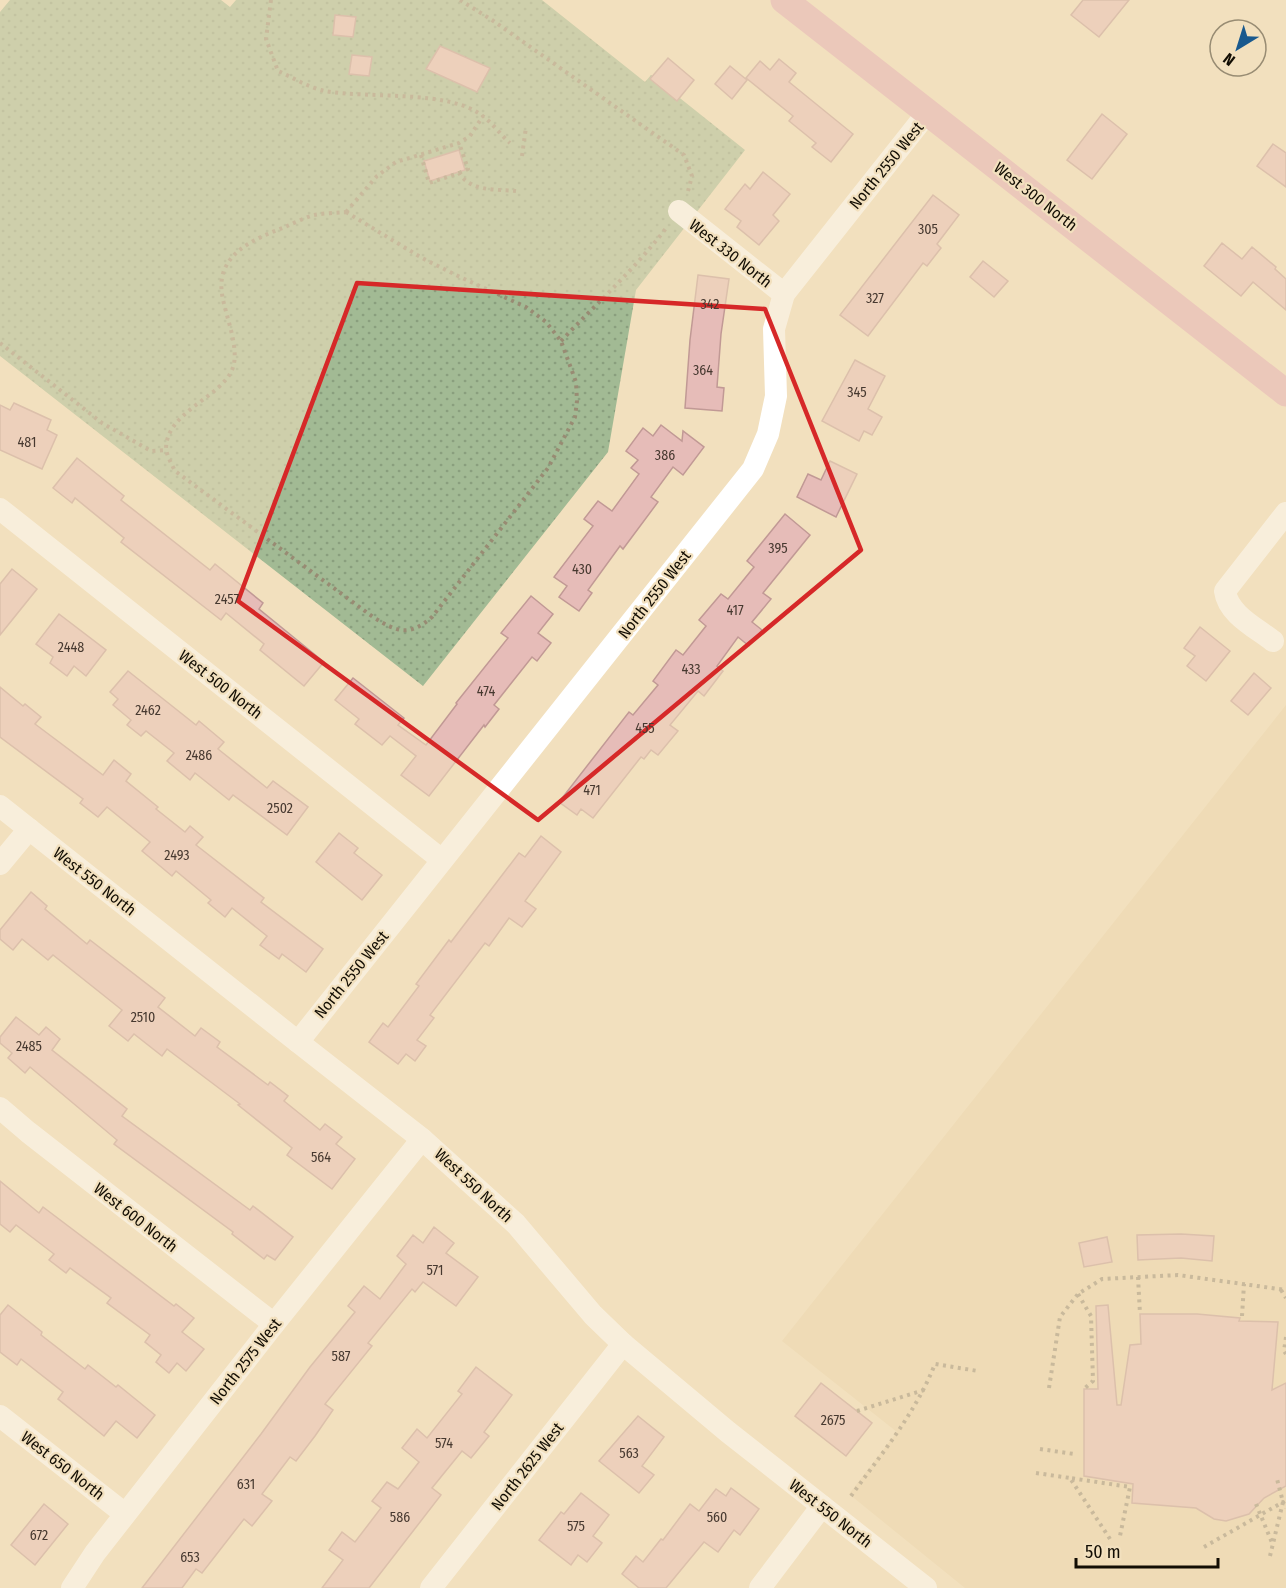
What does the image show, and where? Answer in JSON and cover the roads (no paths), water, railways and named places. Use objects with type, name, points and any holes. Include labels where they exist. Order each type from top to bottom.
[{"type":"main road","name":"West 300 North","points":[[784,0],[1286,393]]},
{"type":"street","name":"North 2550 West","points":[[298,1042],[753,469],[768,434],[776,396],[774,329],[783,294],[928,112]]},
{"type":"street","name":"West 330 North","points":[[678,211],[783,294]]},
{"type":"street","name":"West 500 North","points":[[0,509],[442,860]]},
{"type":"street","points":[[1273,641],[1233,610],[1227,602],[1225,591],[1286,513]]},
{"type":"street","name":"West 550 North","points":[[0,806],[422,1138],[516,1224],[593,1315],[623,1344],[728,1432],[926,1588]]},
{"type":"street","points":[[0,864],[29,829]]},
{"type":"street","name":"West 600 North","points":[[0,1108],[274,1324]]},
{"type":"street","name":"North 2575 West","points":[[72,1588],[125,1514],[422,1138]]},
{"type":"street","name":"North 2625 West","points":[[431,1588],[623,1344]]},
{"type":"street","name":"West 650 North","points":[[0,1416],[125,1514]]},
{"type":"street","points":[[760,1588],[822,1506]]}]
